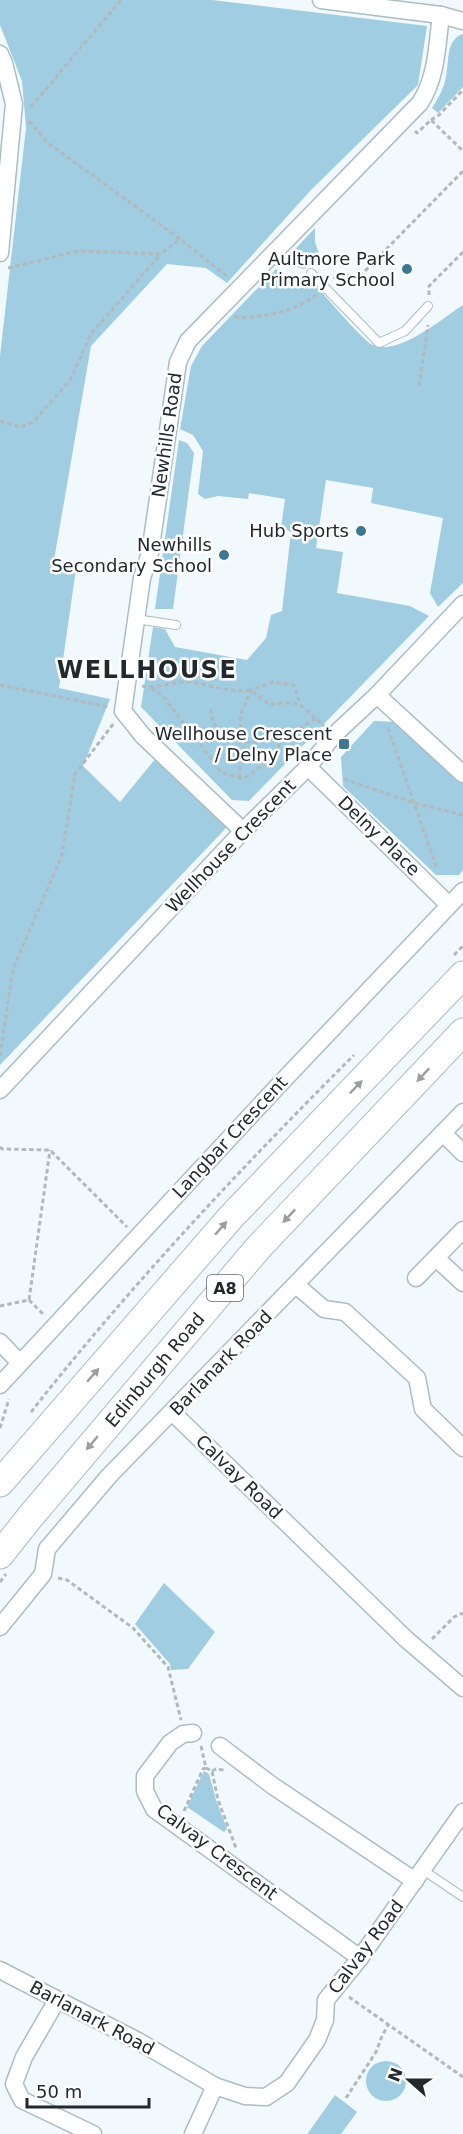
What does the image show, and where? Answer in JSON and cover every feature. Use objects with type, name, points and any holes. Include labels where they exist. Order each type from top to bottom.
[{"type":"main road","name":"A8","points":[[0,1483],[231,1217],[463,975]]},
{"type":"main road","name":"Edinburgh Road","points":[[0,1555],[30,1516],[258,1248],[463,1032]]},
{"type":"street","points":[[321,0],[441,15],[463,21]]},
{"type":"street","name":"Newhills Road","points":[[123,711],[135,618],[142,578],[150,553],[178,362],[188,341],[222,304],[420,103],[428,90],[434,72],[441,15]]},
{"type":"street","points":[[0,54],[14,104],[0,253]]},
{"type":"street","name":"Wellhouse Crescent","points":[[0,1090],[243,831],[308,767],[334,735],[377,695],[463,604]]},
{"type":"street","points":[[377,695],[463,774]]},
{"type":"street","points":[[123,711],[144,735],[243,831]]},
{"type":"street","name":"Delny Place","points":[[308,767],[449,904]]},
{"type":"street","name":"Langbar Crescent","points":[[0,1385],[463,891]]},
{"type":"street","name":"Barlanark Road","points":[[0,1627],[43,1574],[47,1550],[110,1476],[463,1112]]},
{"type":"street","points":[[443,1133],[463,1153]]},
{"type":"street","points":[[416,1278],[463,1230]]},
{"type":"street","points":[[436,1258],[463,1283]]},
{"type":"street","points":[[296,1285],[324,1309],[345,1312],[417,1378],[423,1409],[463,1448]]},
{"type":"street","points":[[0,1342],[20,1363]]},
{"type":"street","name":"Calvay Road","points":[[173,1413],[420,1651],[463,1688]]},
{"type":"street","name":"Calvay Crescent","points":[[192,1736],[170,1743],[145,1776],[145,1791],[154,1809],[360,1958]]},
{"type":"street","points":[[220,1746],[273,1786],[419,1876]]},
{"type":"street","name":"Calvay Road","points":[[215,2086],[245,2097],[266,2097],[286,2083],[317,2040],[325,2020],[326,2000],[360,1958],[463,1812]]},
{"type":"street","name":"Barlanark Road","points":[[0,1970],[138,2041],[215,2086]]},
{"type":"street","points":[[57,2000],[24,2057],[14,2084],[22,2100],[93,2134]]},
{"type":"street","points":[[193,2134],[215,2086]]},
{"type":"lane","points":[[311,273],[379,343],[405,330],[428,306]]},
{"type":"lane","points":[[135,618],[176,625]]},
{"type":"lane","points":[[419,1876],[463,1897]]},
{"type":"path","points":[[121,0],[24,115],[48,143],[180,239],[240,286]]},
{"type":"path","points":[[403,120],[417,133],[430,120],[439,115],[463,90]]},
{"type":"path","points":[[430,120],[463,151]]},
{"type":"path","points":[[222,304],[238,318],[265,317],[309,300],[339,273],[357,278],[463,171]]},
{"type":"path","points":[[0,421],[21,427],[33,422],[71,379],[90,335],[161,254],[180,239]]},
{"type":"path","points":[[0,269],[78,251],[161,254]]},
{"type":"path","points":[[126,684],[151,688],[188,682],[236,692],[251,690],[273,682],[294,685],[300,705]]},
{"type":"path","points":[[0,685],[123,711],[75,774],[62,855],[13,969],[0,1056]]},
{"type":"path","points":[[151,688],[162,695],[222,773],[239,778],[249,776],[273,756],[284,736]]},
{"type":"path","points":[[251,690],[270,705],[291,701],[300,705],[334,735]]},
{"type":"path","points":[[239,778],[240,767],[247,755],[242,741],[240,716],[251,690]]},
{"type":"path","points":[[211,709],[210,716],[216,727],[227,737],[242,741],[255,742],[284,736],[316,719]]},
{"type":"path","points":[[388,727],[438,871]]},
{"type":"path","points":[[340,778],[414,803],[463,815]]},
{"type":"path","points":[[0,1147],[2,1149],[50,1150],[137,1237]]},
{"type":"path","points":[[29,1300],[50,1150]]},
{"type":"path","points":[[0,1306],[29,1300]]},
{"type":"path","points":[[29,1300],[55,1325]]},
{"type":"path","points":[[43,1574],[67,1580],[133,1628],[168,1667],[192,1736],[206,1768],[212,1772],[218,1800],[241,1862],[238,1869]]},
{"type":"path","points":[[420,1651],[454,1617],[463,1613]]},
{"type":"path","points":[[176,1824],[190,1800],[203,1769],[206,1768]]},
{"type":"path","points":[[336,1988],[463,2077]]},
{"type":"path","points":[[346,2098],[376,2052],[388,2025]]},
{"type":"shaded area","points":[[0,0],[212,0],[427,26],[418,85],[311,190],[227,283],[206,268],[167,264],[91,346],[54,560],[77,562],[59,688],[110,699],[83,766],[120,802],[156,758],[228,826],[0,1065],[0,356],[26,128],[22,81],[0,25]]},
{"type":"shaded area","points":[[463,34],[463,87],[438,113],[432,108],[444,84],[450,47],[457,37]]},
{"type":"shaded area","points":[[315,228],[315,242],[319,254],[305,269],[299,268],[286,259]]},
{"type":"shaded area","points":[[276,269],[297,282],[312,281],[368,342],[383,347],[407,341],[463,305],[463,583],[438,607],[430,593],[443,518],[371,503],[373,488],[326,480],[316,548],[343,552],[337,593],[410,606],[429,616],[249,801],[232,800],[141,707],[153,627],[165,629],[175,647],[247,660],[266,638],[271,615],[282,611],[291,532],[281,528],[285,499],[249,493],[248,499],[218,496],[205,499],[198,494],[203,451],[193,435],[180,429],[191,366],[202,346]]},
{"type":"shaded area","points":[[179,440],[187,443],[194,453],[173,609],[155,609]]},
{"type":"shaded area","points":[[374,721],[398,722],[463,783],[463,870],[459,875],[436,875],[343,786],[341,757]]},
{"type":"shaded area","points":[[164,1583],[215,1632],[188,1669],[171,1670],[170,1664],[135,1624]]},
{"type":"shaded area","points":[[204,1771],[209,1774],[227,1829],[224,1832],[187,1807]]},
{"type":"shaded area","points":[[386,2061],[394,2062],[400,2067],[405,2073],[405,2089],[400,2095],[394,2100],[386,2101],[378,2100],[372,2095],[367,2089],[366,2081],[367,2073],[372,2067],[378,2062]]},
{"type":"shaded area","points":[[335,2095],[357,2112],[341,2134],[309,2134],[308,2133]]},
{"type":"place","name":"Aultmore Park Primary School","points":[[407,269]]},
{"type":"place","name":"Hub Sports","points":[[361,531]]},
{"type":"place","name":"Newhills Secondary School","points":[[224,555]]},
{"type":"place","name":"Wellhouse Crescent / Delny Place","points":[[344,744]]},
{"type":"district","name":"WELLHOUSE","points":[[147,670]]}]
